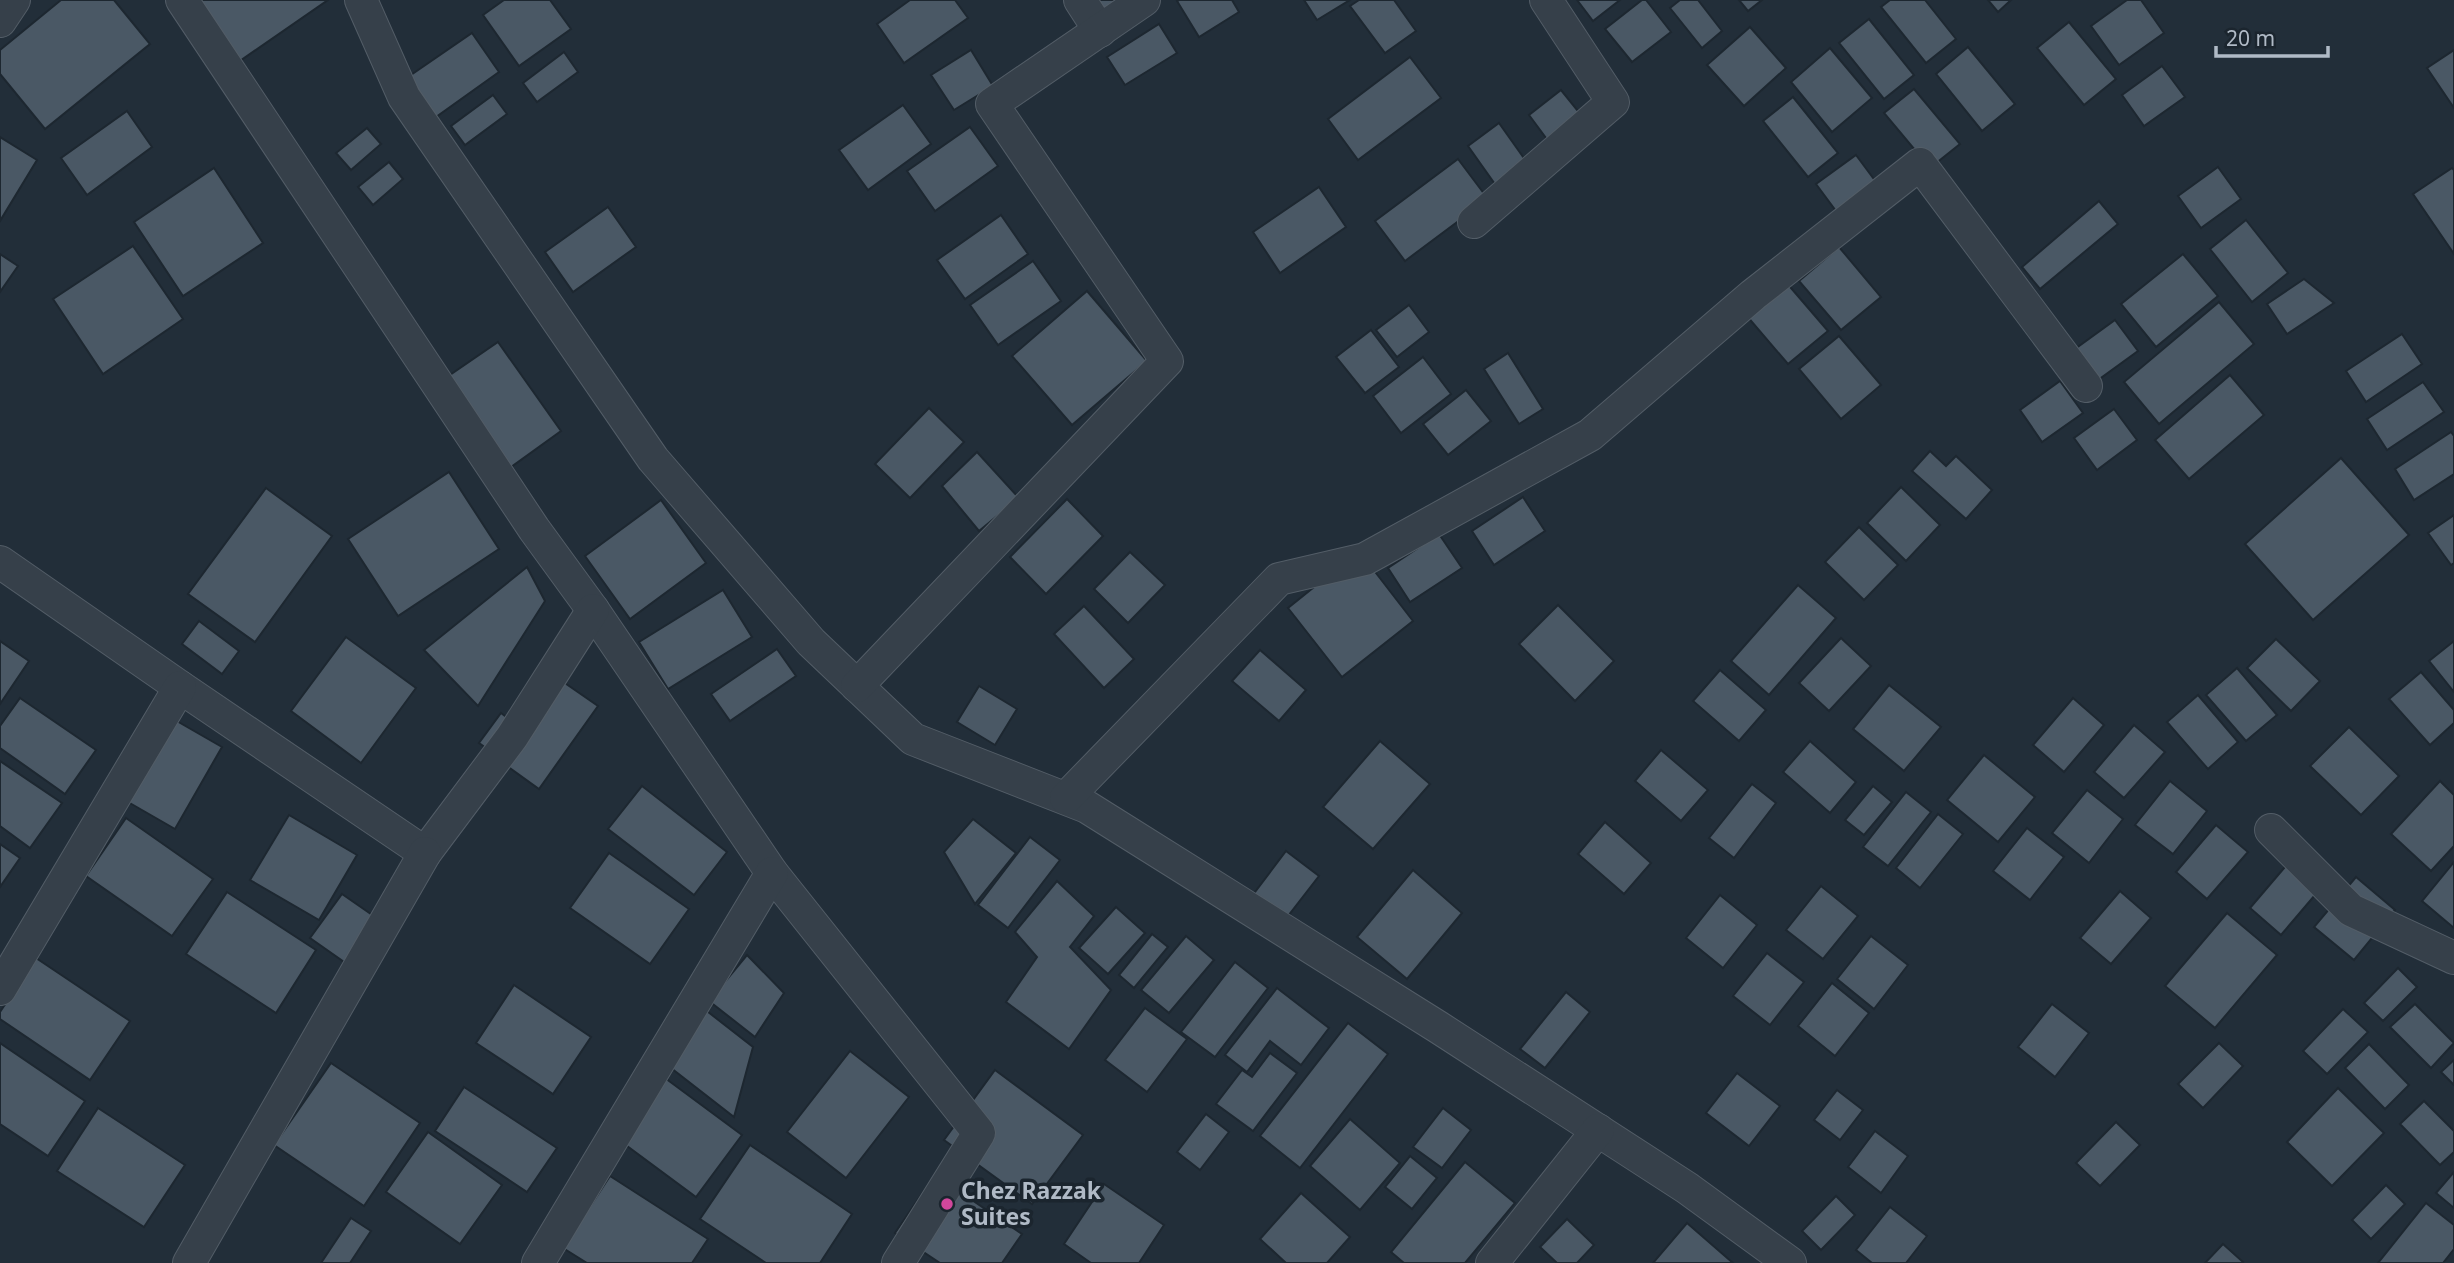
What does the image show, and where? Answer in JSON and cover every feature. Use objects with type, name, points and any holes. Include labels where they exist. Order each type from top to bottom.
[{"type":"street","points":[[0,21],[14,0]]},
{"type":"street","points":[[182,0],[526,517],[593,610],[772,873],[979,1133],[898,1263]]},
{"type":"street","points":[[361,0],[404,97],[653,459],[811,642],[913,739],[1087,807],[1598,1130],[1687,1188],[1790,1263]]},
{"type":"street","points":[[1080,0],[1100,31]]},
{"type":"street","points":[[857,686],[1167,360],[992,104],[1144,0]]},
{"type":"street","points":[[1475,222],[1613,102],[1546,0]]},
{"type":"street","points":[[1066,798],[1279,579],[1365,559],[1590,435],[1753,295],[1920,164],[2086,386]]},
{"type":"street","points":[[0,562],[425,853]]},
{"type":"street","points":[[189,1263],[425,853],[512,737],[593,610]]},
{"type":"street","points":[[0,989],[180,687]]},
{"type":"street","points":[[2271,830],[2351,910],[2454,958]]},
{"type":"street","points":[[538,1263],[772,873]]},
{"type":"street","points":[[1492,1263],[1598,1130]]},
{"type":"building","points":[[61,0],[114,0],[150,44],[45,129],[0,74],[0,50]]},
{"type":"building","points":[[190,0],[328,0],[234,65]]},
{"type":"building","points":[[504,0],[550,0],[571,29],[519,66],[483,15]]},
{"type":"building","points":[[910,0],[955,0],[968,18],[904,63],[877,24]]},
{"type":"building","points":[[1094,0],[1118,0],[1101,11]]},
{"type":"building","points":[[1232,0],[1239,12],[1199,37],[1177,1]]},
{"type":"building","points":[[1304,0],[1350,0],[1317,20]]},
{"type":"building","points":[[1359,0],[1394,0],[1416,31],[1385,53],[1350,6]]},
{"type":"building","points":[[1577,0],[1620,0],[1593,21]]},
{"type":"building","points":[[1642,0],[1646,0],[1671,32],[1632,62],[1605,29]]},
{"type":"building","points":[[1680,0],[1698,0],[1722,31],[1702,48],[1670,8]]},
{"type":"building","points":[[1739,0],[1762,0],[1748,11]]},
{"type":"building","points":[[1890,0],[1925,0],[1956,39],[1926,63],[1881,7]]},
{"type":"building","points":[[1988,0],[2011,0],[1998,12]]},
{"type":"building","points":[[2127,0],[2141,0],[2164,33],[2119,65],[2091,26]]},
{"type":"building","points":[[1869,19],[1914,75],[1884,99],[1839,43]]},
{"type":"building","points":[[2069,22],[2116,79],[2084,105],[2037,48]]},
{"type":"building","points":[[1159,24],[1177,53],[1125,85],[1107,57]]},
{"type":"building","points":[[1750,27],[1786,68],[1744,106],[1707,65]]},
{"type":"building","points":[[472,33],[499,72],[436,117],[408,77]]},
{"type":"building","points":[[1968,47],[2015,104],[1982,131],[1936,74]]},
{"type":"building","points":[[1830,48],[1872,98],[1832,132],[1791,82]]},
{"type":"building","points":[[971,50],[993,86],[954,110],[931,75]]},
{"type":"building","points":[[2454,50],[2454,108],[2427,68]]},
{"type":"building","points":[[564,52],[578,72],[537,102],[523,83]]},
{"type":"building","points":[[1410,57],[1441,98],[1358,160],[1328,119]]},
{"type":"building","points":[[2162,66],[2185,97],[2144,126],[2122,95]]},
{"type":"building","points":[[1914,89],[1960,144],[1930,168],[1884,113]]},
{"type":"building","points":[[1561,90],[1582,116],[1549,142],[1529,115]]},
{"type":"building","points":[[493,95],[507,114],[465,145],[451,126]]},
{"type":"building","points":[[1793,97],[1838,153],[1808,177],[1763,121]]},
{"type":"building","points":[[903,105],[931,144],[868,190],[839,150]]},
{"type":"building","points":[[127,111],[152,147],[87,195],[61,158]]},
{"type":"building","points":[[1499,123],[1533,171],[1502,194],[1468,146]]},
{"type":"building","points":[[970,127],[998,166],[935,211],[907,171]]},
{"type":"building","points":[[367,128],[381,144],[351,170],[336,153]]},
{"type":"building","points":[[0,137],[37,160],[0,221]]},
{"type":"building","points":[[1856,155],[1879,186],[1839,215],[1816,184]]},
{"type":"building","points":[[1458,159],[1488,199],[1405,261],[1375,221]]},
{"type":"building","points":[[389,162],[403,179],[373,205],[358,187]]},
{"type":"building","points":[[2218,167],[2241,199],[2201,228],[2178,196]]},
{"type":"building","points":[[214,168],[263,243],[183,296],[134,222]]},
{"type":"building","points":[[2452,168],[2454,170],[2454,254],[2413,194]]},
{"type":"building","points":[[1319,187],[1346,227],[1280,273],[1253,232]]},
{"type":"building","points":[[2099,201],[2118,224],[2040,289],[2022,267]]},
{"type":"building","points":[[608,207],[636,247],[573,292],[545,252]]},
{"type":"building","points":[[1001,215],[1028,254],[965,299],[937,260]]},
{"type":"building","points":[[2246,220],[2288,273],[2252,302],[2210,249]]},
{"type":"building","points":[[133,246],[183,319],[103,374],[53,299]]},
{"type":"building","points":[[1839,247],[1881,297],[1841,330],[1799,281]]},
{"type":"building","points":[[0,254],[18,266],[0,292]]},
{"type":"building","points":[[2183,254],[2218,296],[2156,347],[2121,304]]},
{"type":"building","points":[[1033,261],[1061,301],[998,345],[970,305]]},
{"type":"building","points":[[2304,279],[2334,303],[2287,334],[2267,304]]},
{"type":"building","points":[[1785,281],[1828,331],[1788,364],[1746,315]]},
{"type":"building","points":[[1087,291],[1147,361],[1072,425],[1012,356]]},
{"type":"building","points":[[2219,302],[2254,344],[2159,424],[2124,382]]},
{"type":"building","points":[[1409,305],[1429,332],[1397,357],[1376,330]]},
{"type":"building","points":[[2115,320],[2138,351],[2098,380],[2075,349]]},
{"type":"building","points":[[1371,330],[1399,367],[1365,393],[1336,357]]},
{"type":"building","points":[[2402,334],[2422,364],[2366,402],[2346,371]]},
{"type":"building","points":[[1839,336],[1881,385],[1841,419],[1799,369]]},
{"type":"building","points":[[498,342],[561,431],[511,467],[447,377]]},
{"type":"building","points":[[1508,353],[1543,409],[1519,424],[1484,369]]},
{"type":"building","points":[[1423,357],[1451,394],[1401,433],[1373,396]]},
{"type":"building","points":[[2230,375],[2264,415],[2189,479],[2155,440]]},
{"type":"building","points":[[2060,381],[2083,413],[2042,442],[2020,410]]},
{"type":"building","points":[[2423,382],[2444,412],[2387,450],[2367,419]]},
{"type":"building","points":[[1466,390],[1491,421],[1448,455],[1423,424]]},
{"type":"building","points":[[929,408],[964,442],[910,498],[875,464]]},
{"type":"building","points":[[2114,409],[2137,440],[2097,470],[2074,438]]},
{"type":"building","points":[[2451,432],[2454,436],[2454,474],[2414,500],[2395,469]]},
{"type":"building","points":[[1930,451],[1946,466],[1956,456],[1992,490],[1966,519],[1912,471]]},
{"type":"building","points":[[977,452],[1019,498],[979,531],[942,486]]},
{"type":"building","points":[[2341,458],[2409,535],[2313,620],[2245,544]]},
{"type":"building","points":[[449,472],[499,549],[398,616],[348,539]]},
{"type":"building","points":[[1901,487],[1940,525],[1906,561],[1867,523]]},
{"type":"building","points":[[266,488],[332,536],[255,642],[188,594]]},
{"type":"building","points":[[1523,497],[1545,531],[1494,565],[1472,531]]},
{"type":"building","points":[[1067,499],[1103,536],[1046,594],[1010,557]]},
{"type":"building","points":[[661,500],[706,563],[630,619],[585,556]]},
{"type":"building","points":[[2454,515],[2454,563],[2451,565],[2428,533]]},
{"type":"building","points":[[1859,527],[1898,565],[1864,600],[1825,562]]},
{"type":"building","points":[[1439,534],[1462,568],[1410,602],[1388,568]]},
{"type":"building","points":[[1359,551],[1413,621],[1342,677],[1288,608]]},
{"type":"building","points":[[1130,552],[1165,585],[1128,623],[1094,589]]},
{"type":"building","points":[[527,567],[545,601],[478,706],[424,650]]},
{"type":"building","points":[[1798,585],[1836,618],[1769,695],[1731,661]]},
{"type":"building","points":[[723,590],[752,637],[668,689],[639,642]]},
{"type":"building","points":[[1558,605],[1614,661],[1575,701],[1519,644]]},
{"type":"building","points":[[1084,606],[1134,659],[1104,688],[1054,634]]},
{"type":"building","points":[[199,621],[239,651],[222,674],[182,644]]},
{"type":"building","points":[[346,637],[416,688],[361,763],[291,711]]},
{"type":"building","points":[[1841,638],[1871,666],[1829,711],[1799,683]]},
{"type":"building","points":[[2276,639],[2320,681],[2291,711],[2247,668]]},
{"type":"building","points":[[0,641],[29,661],[0,704]]},
{"type":"building","points":[[2454,641],[2454,692],[2429,661]]},
{"type":"building","points":[[777,649],[796,676],[730,721],[711,694]]},
{"type":"building","points":[[1260,650],[1306,690],[1279,721],[1232,681]]},
{"type":"building","points":[[2237,668],[2277,715],[2246,741],[2206,695]]},
{"type":"building","points":[[1720,670],[1766,710],[1739,741],[1693,701]]},
{"type":"building","points":[[2421,672],[2454,710],[2454,723],[2430,745],[2389,699]]},
{"type":"building","points":[[559,679],[598,706],[539,789],[500,761]]},
{"type":"building","points":[[1889,685],[1941,727],[1904,771],[1853,729]]},
{"type":"building","points":[[979,686],[1017,709],[995,745],[957,722]]},
{"type":"building","points":[[2198,695],[2238,742],[2208,769],[2167,722]]},
{"type":"building","points":[[20,698],[96,750],[65,794],[0,748],[0,726]]},
{"type":"building","points":[[2073,698],[2104,725],[2064,772],[2033,745]]},
{"type":"building","points":[[501,713],[517,725],[496,755],[479,743]]},
{"type":"building","points":[[175,720],[222,747],[175,829],[128,802]]},
{"type":"building","points":[[2134,725],[2165,752],[2124,798],[2094,772]]},
{"type":"building","points":[[2349,727],[2399,776],[2361,815],[2310,766]]},
{"type":"building","points":[[1380,741],[1430,784],[1373,849],[1323,807]]},
{"type":"building","points":[[1810,741],[1856,782],[1830,813],[1783,772]]},
{"type":"building","points":[[1661,750],[1708,790],[1681,821],[1635,781]]},
{"type":"building","points":[[1984,755],[2035,797],[1998,842],[1947,800]]},
{"type":"building","points":[[0,761],[62,803],[30,848],[0,826]]},
{"type":"building","points":[[2170,781],[2207,811],[2173,854],[2135,825]]},
{"type":"building","points":[[2440,781],[2454,795],[2454,846],[2431,871],[2391,834]]},
{"type":"building","points":[[1752,784],[1776,803],[1734,858],[1709,838]]},
{"type":"building","points":[[642,786],[727,852],[694,895],[608,829]]},
{"type":"building","points":[[1873,786],[1892,802],[1864,835],[1845,820]]},
{"type":"building","points":[[2087,790],[2123,819],[2089,863],[2052,833]]},
{"type":"building","points":[[1906,792],[1931,812],[1888,866],[1863,847]]},
{"type":"building","points":[[1938,814],[1963,834],[1920,888],[1896,868]]},
{"type":"building","points":[[289,815],[357,855],[319,920],[250,880]]},
{"type":"building","points":[[126,818],[213,879],[172,936],[86,876]]},
{"type":"building","points":[[973,819],[1016,853],[975,904],[944,852]]},
{"type":"building","points":[[1605,822],[1651,863],[1624,894],[1578,854]]},
{"type":"building","points":[[2216,825],[2248,852],[2207,899],[2176,872]]},
{"type":"building","points":[[2027,828],[2064,857],[2030,900],[1993,871]]},
{"type":"building","points":[[1030,837],[1060,860],[1008,928],[978,905]]},
{"type":"building","points":[[0,844],[20,858],[0,887]]},
{"type":"building","points":[[1286,851],[1319,876],[1281,925],[1249,900]]},
{"type":"building","points":[[609,853],[689,909],[650,964],[570,908]]},
{"type":"building","points":[[2290,861],[2321,888],[2281,935],[2250,908]]},
{"type":"building","points":[[2454,862],[2454,928],[2422,901]]},
{"type":"building","points":[[1413,870],[1462,913],[1407,979],[1357,937]]},
{"type":"building","points":[[2356,877],[2395,910],[2354,960],[2314,927]]},
{"type":"building","points":[[1057,881],[1094,916],[1070,947],[1111,990],[1069,1049],[1006,1002],[1037,957],[1015,932]]},
{"type":"building","points":[[1821,886],[1858,916],[1823,959],[1786,930]]},
{"type":"building","points":[[2120,891],[2151,918],[2111,964],[2080,938]]},
{"type":"building","points":[[227,892],[316,950],[276,1013],[186,954]]},
{"type":"building","points":[[342,894],[378,919],[347,964],[310,938]]},
{"type":"building","points":[[1720,895],[1757,925],[1723,968],[1686,938]]},
{"type":"building","points":[[1116,907],[1145,933],[1108,974],[1079,948]]},
{"type":"building","points":[[2227,913],[2277,955],[2215,1028],[2165,986]]},
{"type":"building","points":[[1152,934],[1168,947],[1134,988],[1119,975]]},
{"type":"building","points":[[1186,936],[1214,960],[1169,1013],[1141,990]]},
{"type":"building","points":[[1871,936],[1908,965],[1874,1009],[1837,979]]},
{"type":"building","points":[[1767,953],[1804,982],[1770,1025],[1733,996]]},
{"type":"building","points":[[747,955],[784,993],[755,1037],[709,1001]]},
{"type":"building","points":[[36,958],[130,1021],[90,1080],[0,1019],[0,1012]]},
{"type":"building","points":[[1235,962],[1268,988],[1215,1057],[1181,1032]]},
{"type":"building","points":[[2398,968],[2417,987],[2383,1021],[2364,1003]]},
{"type":"building","points":[[1832,983],[1869,1013],[1835,1056],[1798,1026]]},
{"type":"building","points":[[514,985],[591,1037],[553,1094],[476,1043]]},
{"type":"building","points":[[1277,988],[1329,1028],[1301,1065],[1270,1041],[1247,1072],[1225,1055]]},
{"type":"building","points":[[1566,992],[1590,1012],[1545,1068],[1520,1049]]},
{"type":"building","points":[[2052,1004],[2089,1033],[2055,1077],[2018,1047]]},
{"type":"building","points":[[2415,1004],[2454,1043],[2431,1068],[2390,1027]]},
{"type":"building","points":[[703,1008],[753,1047],[734,1117],[662,1061]]},
{"type":"building","points":[[1145,1008],[1187,1039],[1147,1092],[1105,1060]]},
{"type":"building","points":[[2343,1009],[2368,1032],[2327,1074],[2303,1051]]},
{"type":"building","points":[[1348,1023],[1388,1054],[1300,1168],[1260,1136]]},
{"type":"building","points":[[0,1043],[85,1101],[48,1156],[0,1124]]},
{"type":"building","points":[[2219,1043],[2243,1066],[2203,1108],[2178,1084]]},
{"type":"building","points":[[2369,1044],[2409,1085],[2385,1109],[2345,1068]]},
{"type":"building","points":[[850,1051],[909,1097],[846,1178],[787,1132]]},
{"type":"building","points":[[1270,1053],[1297,1073],[1253,1131],[1216,1104],[1242,1070],[1252,1077]]},
{"type":"building","points":[[2454,1060],[2454,1085],[2441,1072]]},
{"type":"building","points":[[331,1063],[420,1123],[364,1206],[274,1145]]},
{"type":"building","points":[[995,1070],[1083,1135],[1032,1204],[944,1140]]},
{"type":"building","points":[[1737,1073],[1780,1106],[1749,1146],[1706,1113]]},
{"type":"building","points":[[665,1078],[742,1135],[696,1197],[619,1140]]},
{"type":"building","points":[[464,1087],[557,1148],[527,1192],[435,1131]]},
{"type":"building","points":[[2338,1088],[2384,1133],[2332,1186],[2287,1142]]},
{"type":"building","points":[[1837,1090],[1863,1110],[1840,1140],[1814,1120]]},
{"type":"building","points":[[2424,1101],[2454,1131],[2454,1152],[2440,1165],[2400,1124]]},
{"type":"building","points":[[98,1108],[185,1165],[144,1227],[57,1171]]},
{"type":"building","points":[[1443,1108],[1471,1130],[1442,1168],[1413,1147]]},
{"type":"building","points":[[1206,1114],[1229,1132],[1200,1170],[1177,1152]]},
{"type":"building","points":[[1350,1119],[1400,1163],[1360,1210],[1310,1166]]},
{"type":"building","points":[[2116,1122],[2140,1145],[2100,1186],[2076,1163]]},
{"type":"building","points":[[1875,1131],[1908,1156],[1881,1193],[1848,1167]]},
{"type":"building","points":[[428,1132],[502,1185],[460,1244],[386,1192]]},
{"type":"building","points":[[750,1145],[852,1214],[820,1263],[766,1263],[700,1219]]},
{"type":"building","points":[[1410,1156],[1437,1178],[1412,1209],[1385,1187]]},
{"type":"building","points":[[1465,1162],[1515,1203],[1465,1263],[1404,1263],[1391,1252]]},
{"type":"building","points":[[2454,1172],[2454,1208],[2436,1193]]},
{"type":"building","name":"Chez Razzak Suites","points":[[935,1175],[1022,1234],[1002,1263],[940,1263],[895,1233]]},
{"type":"building","points":[[610,1176],[708,1239],[692,1263],[587,1263],[563,1248]]},
{"type":"building","points":[[1104,1184],[1164,1225],[1139,1263],[1091,1263],[1064,1244]]},
{"type":"building","points":[[2386,1185],[2405,1204],[2371,1239],[2352,1220]]},
{"type":"building","points":[[1301,1193],[1350,1237],[1327,1263],[1286,1263],[1260,1239]]},
{"type":"building","points":[[1836,1196],[1855,1215],[1821,1250],[1802,1231]]},
{"type":"building","points":[[2426,1203],[2454,1225],[2454,1249],[2443,1263],[2378,1263]]},
{"type":"building","points":[[1890,1207],[1927,1236],[1906,1263],[1872,1263],[1856,1250]]},
{"type":"building","points":[[351,1218],[371,1231],[350,1263],[321,1263]]},
{"type":"building","points":[[1567,1219],[1594,1245],[1577,1263],[1557,1263],[1540,1247]]},
{"type":"building","points":[[1687,1223],[1733,1263],[1653,1263]]},
{"type":"building","points":[[2223,1244],[2243,1262],[2205,1263]]},
{"type":"place","name":"Chez Razzak Suites","points":[[947,1204]]}]
